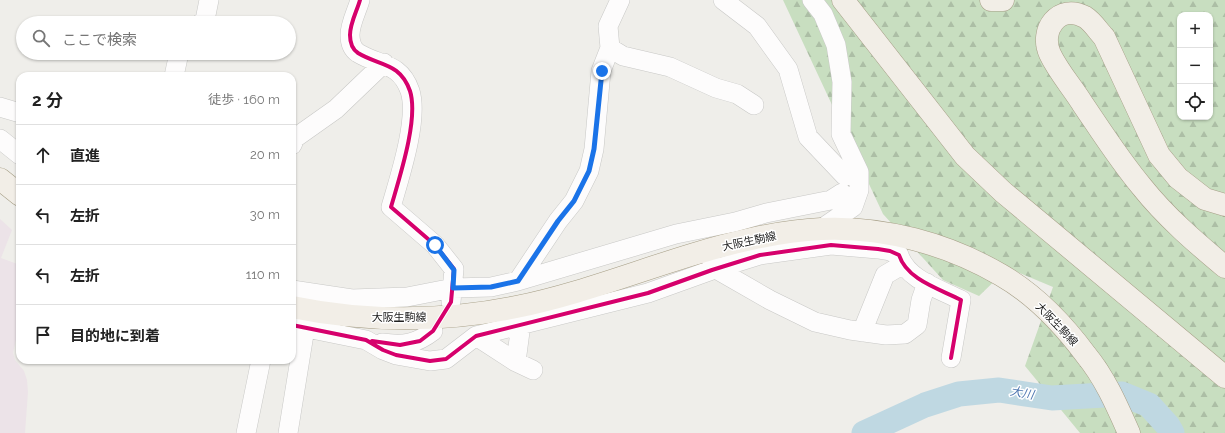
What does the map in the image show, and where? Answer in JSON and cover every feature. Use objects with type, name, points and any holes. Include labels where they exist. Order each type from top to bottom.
[{"type":"main road","points":[[843,0],[965,156],[1003,192],[1225,377]]},
{"type":"main road","points":[[991,0],[1003,0]]},
{"type":"main road","points":[[1225,205],[1205,199],[1178,178],[1159,155],[1104,38],[1094,25],[1084,17],[1070,14],[1058,16],[1049,26],[1046,40],[1050,54],[1141,187],[1175,224],[1225,267]]},
{"type":"main road","points":[[0,179],[16,192]]},
{"type":"main road","name":"大阪生駒線","points":[[296,308],[311,311],[368,317],[413,318],[457,315],[516,307],[575,292],[695,254],[751,239],[821,229],[878,232],[918,240],[956,252],[1001,275],[1026,292],[1049,312],[1087,356],[1111,393],[1129,433]]},
{"type":"street","points":[[206,16],[209,0]]},
{"type":"street","points":[[360,0],[353,20],[350,34],[350,44],[357,53],[384,63],[404,79],[410,93],[411,117],[406,152],[391,207],[435,245],[454,270],[452,295]]},
{"type":"street","points":[[518,281],[558,221],[574,201],[589,171],[594,149],[602,71],[610,48],[608,26],[620,0]]},
{"type":"street","points":[[296,291],[352,299],[452,295],[518,281],[694,238],[736,222],[766,213],[831,200],[844,184],[808,137],[788,69],[757,26],[723,0]]},
{"type":"street","points":[[812,0],[823,14],[836,45],[842,82],[841,134],[859,172],[859,190],[854,207],[821,229]]},
{"type":"street","points":[[610,48],[623,56],[670,67],[716,88],[737,94],[754,105]]},
{"type":"street","points":[[175,72],[177,60]]},
{"type":"street","points":[[296,137],[336,109],[384,63]]},
{"type":"street","points":[[0,107],[16,112]]},
{"type":"street","points":[[0,138],[16,152]]},
{"type":"street","points":[[366,340],[383,350],[396,354],[430,361],[446,359],[476,336],[648,293],[714,265],[760,255],[831,245],[890,251],[899,255],[902,265],[909,273],[961,300],[951,358]]},
{"type":"street","points":[[714,265],[770,300],[815,322],[862,332],[886,335],[905,334],[917,325],[921,300],[927,282]]},
{"type":"street","points":[[862,332],[885,275],[902,265]]},
{"type":"street","points":[[516,362],[521,324]]},
{"type":"street","points":[[296,347],[298,326],[366,340],[400,345],[420,340],[433,331]]},
{"type":"street","points":[[476,336],[516,362],[533,370]]},
{"type":"street","points":[[246,433],[260,364]]},
{"type":"street","points":[[288,433],[294,364]]},
{"type":"shaded area","points":[[0,219],[12,230],[1,258],[16,264],[16,340],[13,353],[16,364],[18,364],[24,371],[27,380],[28,392],[25,433],[0,433]]},
{"type":"green space","points":[[783,0],[1225,0],[1225,433],[1080,433],[1025,366],[1053,287],[1008,268],[979,296],[943,280],[883,214]]},
{"type":"waterway","name":"大川","points":[[864,433],[925,405],[959,394],[999,390],[1052,398],[1122,394],[1149,405],[1168,426],[1172,433]]},
{"type":"cycle path","points":[[360,0],[350,31],[350,40],[353,47],[358,53],[388,66],[401,75],[410,91],[412,103],[412,117],[407,149],[391,207],[435,245],[454,269],[451,302],[433,331],[420,341],[400,345],[372,341]]},
{"type":"cycle path","points":[[296,326],[366,340],[383,350],[396,355],[430,361],[446,359],[476,336],[648,293],[712,270],[760,255],[831,245],[890,251],[899,255],[903,264],[909,271],[925,283],[961,300],[951,358]]},
{"type":"route","points":[[435,245],[454,270],[453,288],[491,287],[518,281],[532,258],[574,201],[589,171],[594,149],[602,71]]}]
